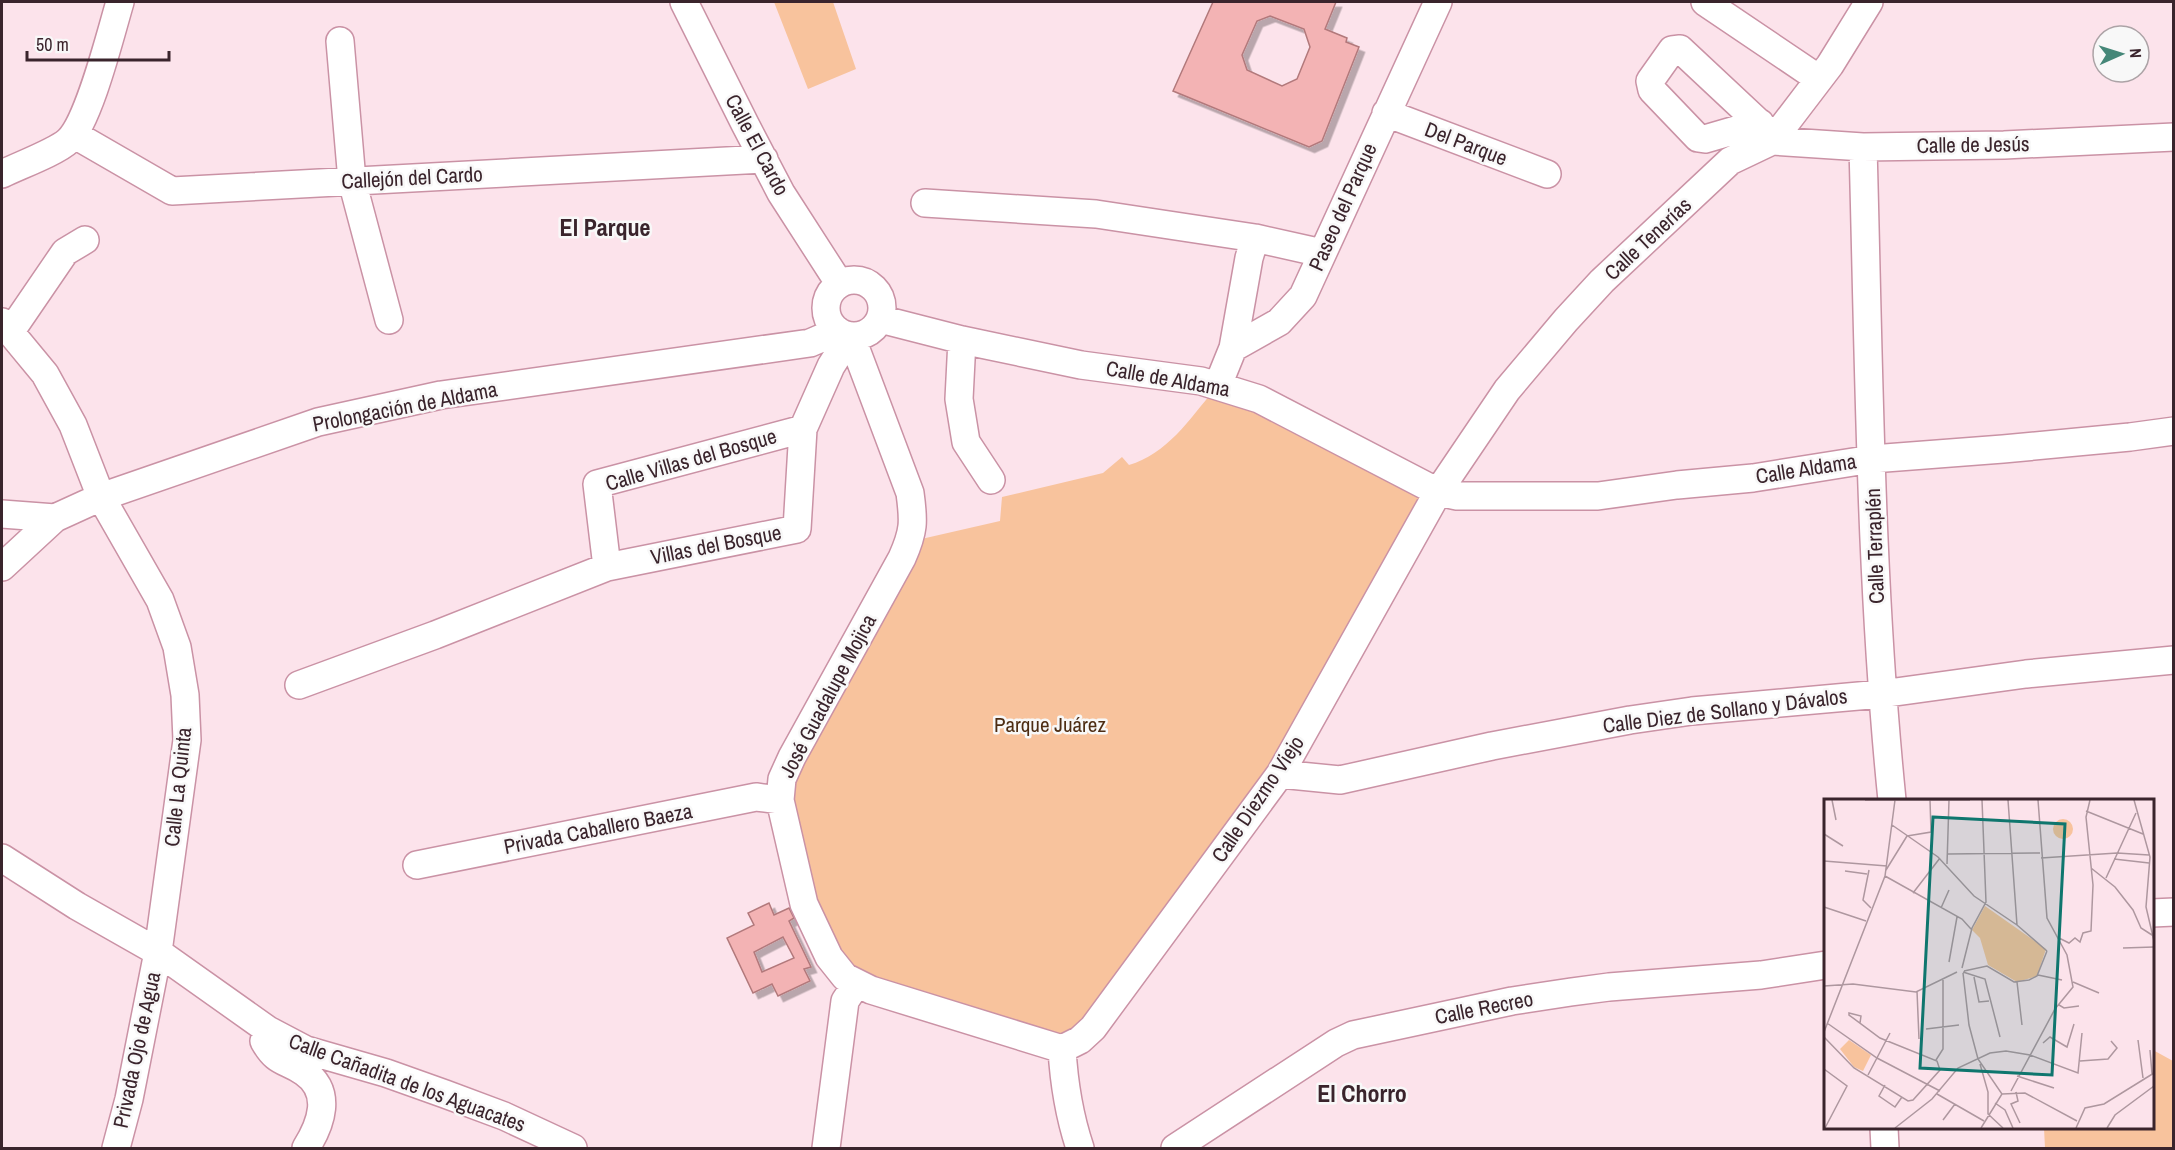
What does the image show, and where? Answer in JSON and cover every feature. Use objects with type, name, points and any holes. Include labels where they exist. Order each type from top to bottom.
[{"type":"street","points":[[2,174],[66,143],[75,135],[87,107],[120,2]]},
{"type":"street","name":"Calle El Cardo","points":[[684,2],[782,193],[839,283]]},
{"type":"street","name":"Paseo del Parque","points":[[1233,348],[1279,322],[1303,296],[1438,2]]},
{"type":"street","points":[[1705,2],[1820,79]]},
{"type":"street","name":"Calle Tenerías","points":[[1438,492],[1507,390],[1566,320],[1602,282],[1730,161],[1769,134],[1820,79],[1869,2]]},
{"type":"street","points":[[340,41],[352,181],[389,320]]},
{"type":"street","name":"Del Parque","points":[[1386,113],[1547,174]]},
{"type":"street","name":"Calle de Jesús","points":[[1769,134],[1863,147],[2004,145],[2174,137]]},
{"type":"street","name":"Callejón del Cardo","points":[[75,135],[172,191],[765,159]]},
{"type":"street","name":"Calle Terraplén","points":[[1863,147],[1881,694],[1892,799]]},
{"type":"street","points":[[925,203],[1096,214],[1255,238],[1322,253]]},
{"type":"street","points":[[1218,385],[1233,348],[1255,238]]},
{"type":"street","points":[[6,326],[65,252],[85,240]]},
{"type":"street","points":[[847,280],[860,280],[875,288],[882,302],[880,319],[873,329],[864,334],[846,334],[830,323],[826,310],[828,296],[839,283],[847,280]]},
{"type":"street","points":[[1244,284],[1256,302],[1267,310],[1285,316]]},
{"type":"street","name":"Calle de Aldama","points":[[880,319],[962,340],[1081,365],[1218,385],[1259,399],[1438,492]]},
{"type":"street","name":"Calle La Quinta","points":[[6,326],[45,374],[73,425],[101,497],[160,600],[177,647],[185,695],[187,740],[158,952]]},
{"type":"street","name":"Calle Villas del Bosque","points":[[607,567],[597,484],[803,429],[846,334]]},
{"type":"street","name":"Prolongación de Aldama","points":[[2,567],[55,518],[101,497],[318,422],[441,395],[810,343],[846,334]]},
{"type":"street","name":"José Guadalupe Mojica","points":[[846,334],[910,493],[912,535],[902,558],[782,779],[780,800],[804,904],[829,957],[845,977],[871,990],[1062,1049]]},
{"type":"street","points":[[962,340],[959,399],[966,442],[991,480]]},
{"type":"street","name":"Villas del Bosque","points":[[607,567],[796,529],[803,429]]},
{"type":"street","name":"Calle Aldama","points":[[1438,492],[1457,496],[1598,496],[1677,485],[1753,478],[1872,459],[2026,447],[2130,437],[2174,430]]},
{"type":"street","name":"Calle Diezmo Viejo","points":[[1062,1049],[1080,1040],[1093,1028],[1280,774],[1438,492]]},
{"type":"street","points":[[2,514],[55,518]]},
{"type":"street","points":[[299,685],[607,567]]},
{"type":"street","name":"Calle Diez de Sollano y Dávalos","points":[[1280,774],[1340,780],[1503,744],[1692,711],[1881,694],[2026,674],[2174,660]]},
{"type":"street","name":"Privada Caballero Baeza","points":[[417,866],[756,796],[780,800]]},
{"type":"street","name":"Calle Cañadita de los Aguacates","points":[[2,858],[77,906],[158,952],[268,1030],[306,1050],[387,1073],[445,1094],[504,1116],[573,1149]]},
{"type":"street","points":[[2154,914],[2174,912]]},
{"type":"street","name":"Privada Ojo de Agua","points":[[116,1149],[129,1099],[158,952]]},
{"type":"street","name":"Calle Recreo","points":[[1179,1147],[1336,1042],[1353,1035],[1469,1009],[1571,992],[1761,975],[1824,965]]},
{"type":"street","points":[[826,1149],[845,1001],[857,983]]},
{"type":"street","points":[[268,1030],[264,1041],[272,1055],[304,1072],[316,1083],[321,1095],[322,1112],[317,1131],[306,1149]]},
{"type":"street","points":[[1062,1049],[1064,1086],[1071,1123],[1080,1149]]},
{"type":"street","points":[[1884,1129],[1885,1149]]},
{"type":"green space","points":[[774,2],[833,2],[856,69],[808,89]]},
{"type":"green space","name":"Parque Juárez","points":[[1214,390],[1425,493],[1277,763],[1094,1016],[1055,1041],[862,980],[829,944],[785,802],[794,758],[917,540],[1000,521],[1002,497],[1103,473],[1122,457],[1129,465],[1143,460],[1176,435]]},
{"type":"green space","points":[[2154,1051],[2173,1061],[2173,1148],[2045,1148],[2044,1129],[2154,1129]]},
{"type":"building","points":[[1213,2],[1336,2],[1325,29],[1347,38],[1346,42],[1359,47],[1322,141],[1309,147],[1173,91]],"holes":[[[1270,16],[1304,29],[1310,47],[1297,79],[1282,86],[1247,70],[1242,55],[1257,21]]]},
{"type":"building","points":[[769,903],[774,915],[789,908],[794,918],[789,921],[811,967],[804,969],[810,981],[778,996],[772,984],[753,993],[727,938],[754,925],[748,913]],"holes":[[[783,937],[794,958],[762,972],[754,952]]]},
{"type":"district","name":"El Parque","points":[[605,228]]},
{"type":"district","name":"El Chorro","points":[[1362,1094]]}]
